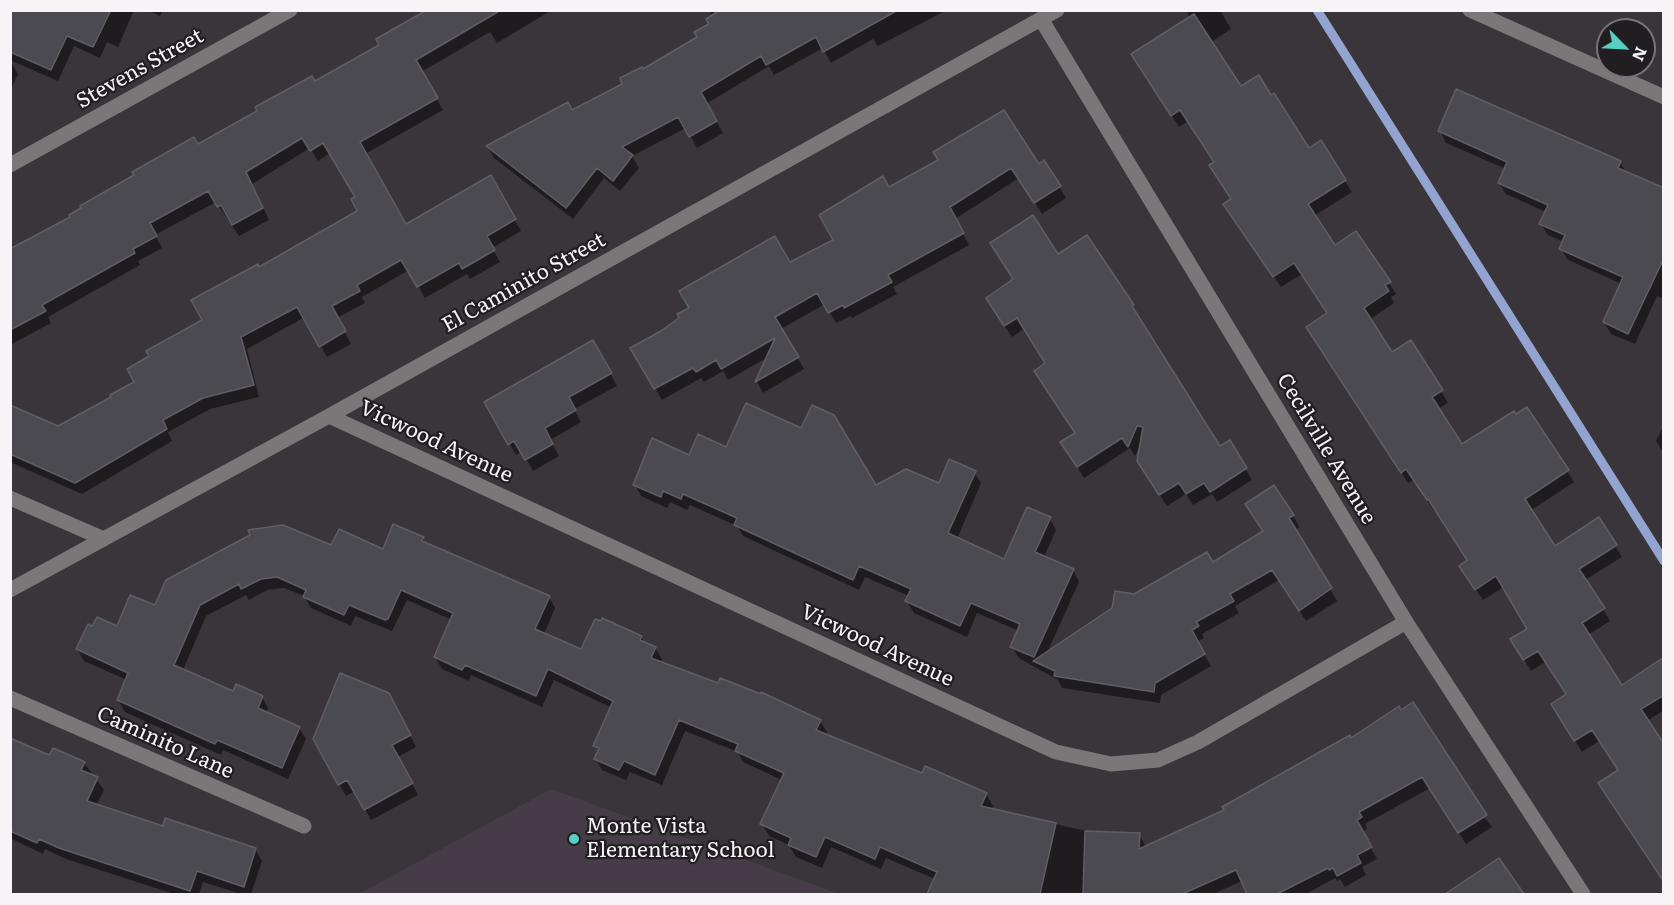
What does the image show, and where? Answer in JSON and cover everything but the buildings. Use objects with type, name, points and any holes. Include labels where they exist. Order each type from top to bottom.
[{"type":"street","name":"Stevens Street","points":[[10,165],[290,10]]},
{"type":"street","name":"El Caminito Street","points":[[10,590],[329,416],[1057,10]]},
{"type":"street","points":[[1470,10],[1664,97]]},
{"type":"street","name":"Cecilville Avenue","points":[[1041,19],[1406,622],[1583,894]]},
{"type":"street","name":"Vicwood Avenue","points":[[329,416],[1056,752],[1112,764],[1158,760],[1198,742],[1406,622]]},
{"type":"street","points":[[10,498],[104,539]]},
{"type":"street","name":"Caminito Lane","points":[[10,698],[304,826]]},
{"type":"shaded area","name":"Monte Vista Elementary School","points":[[551,789],[823,888],[839,894],[359,894]]},
{"type":"waterway","points":[[1317,10],[1664,561]]},
{"type":"place","name":"Monte Vista Elementary School","points":[[574,839]]}]
